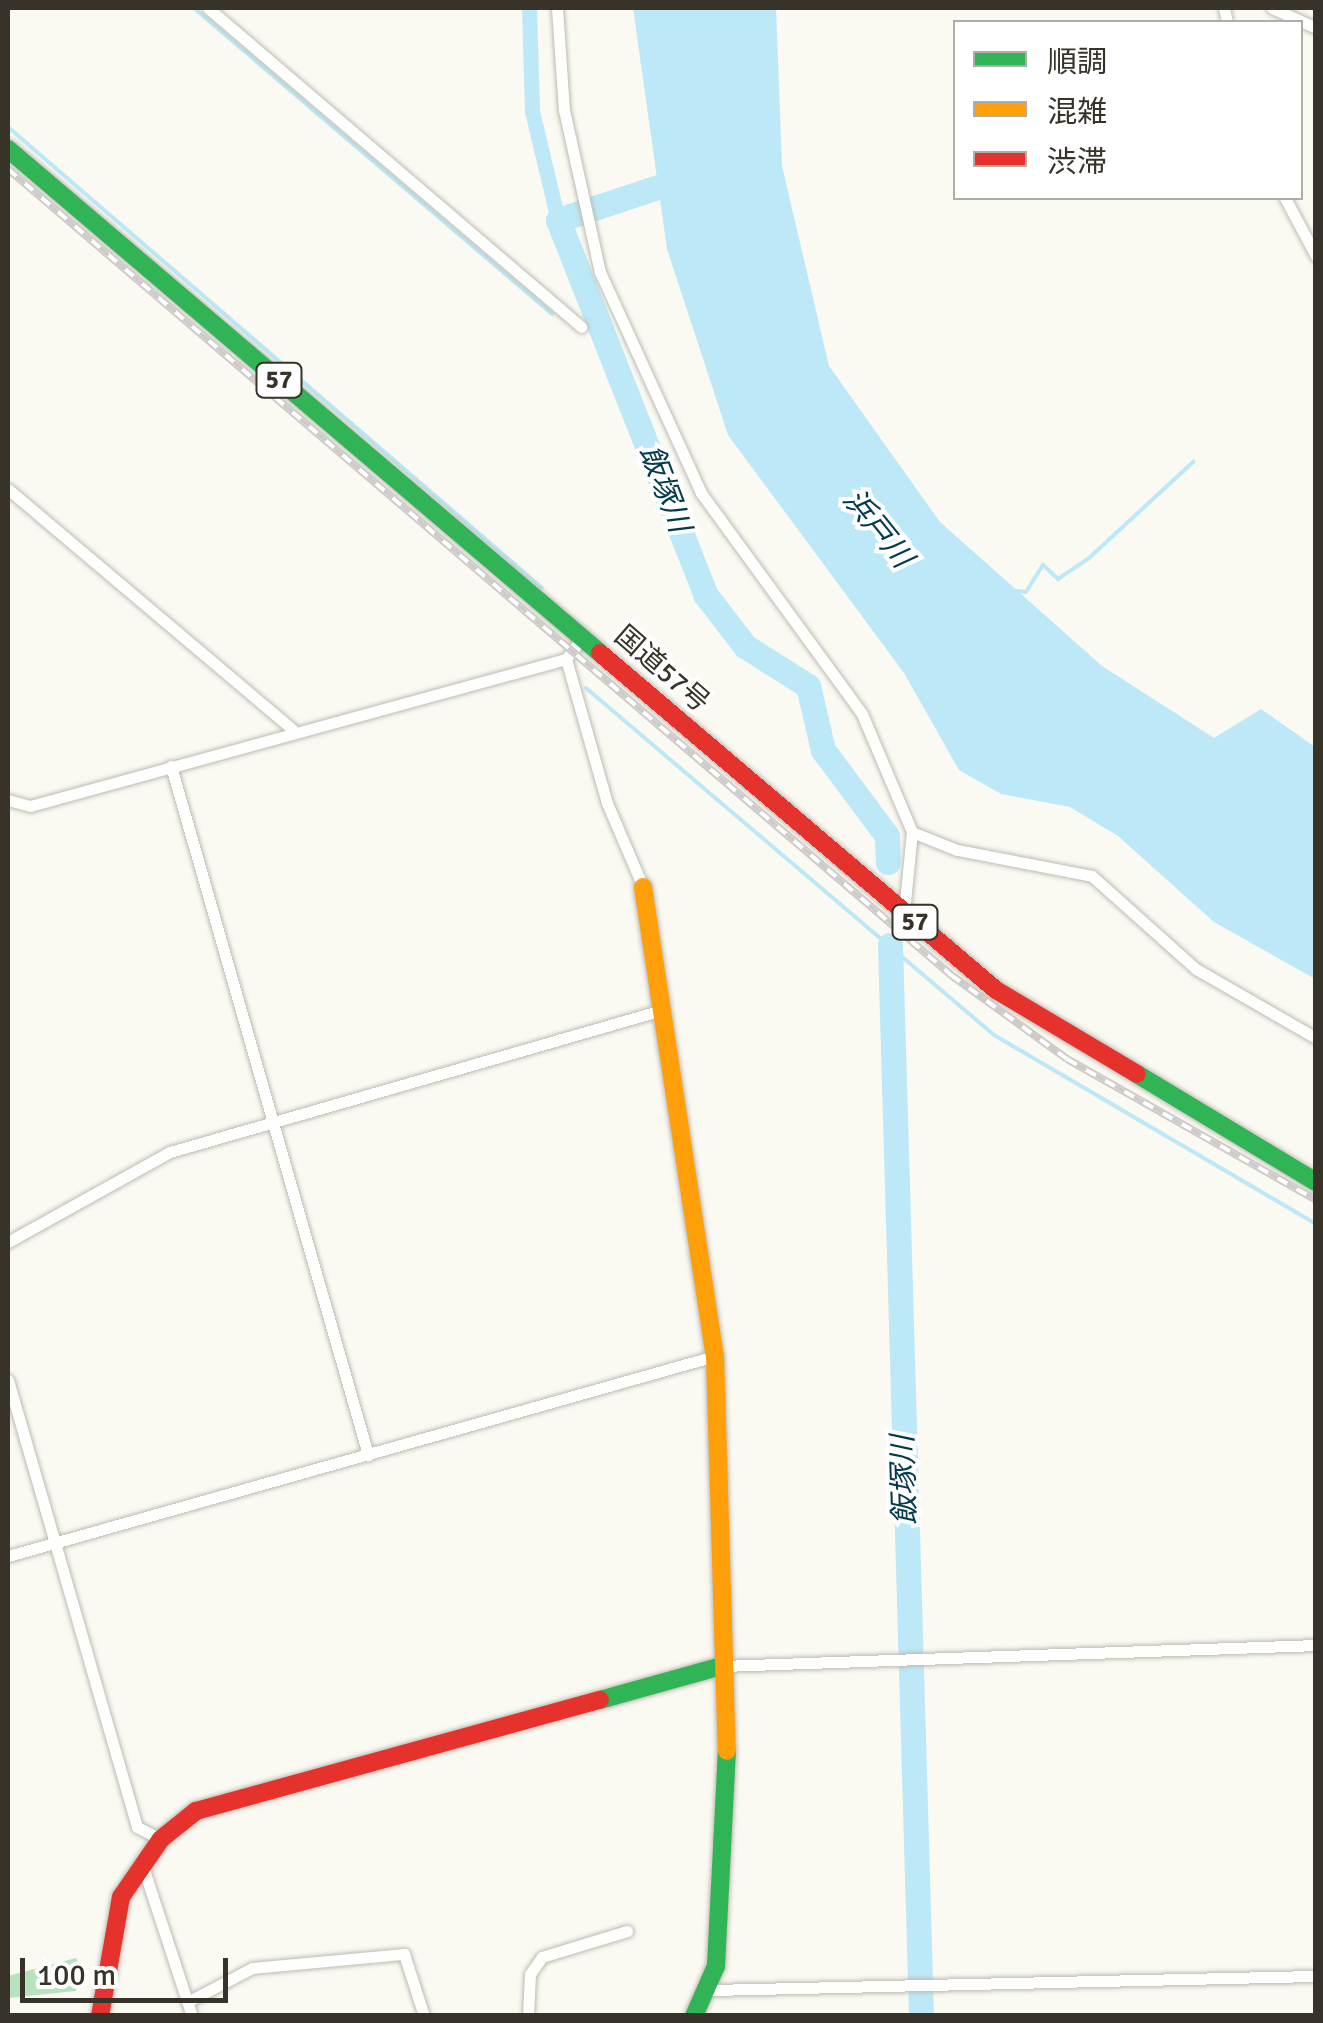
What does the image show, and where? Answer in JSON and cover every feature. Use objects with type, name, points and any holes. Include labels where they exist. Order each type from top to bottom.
[{"type":"main road","name":"国道57号","points":[[8,149],[904,913],[1051,1029],[1316,1182]]},
{"type":"main road","points":[[644,888],[706,1256],[715,1356],[729,1809],[710,1990],[694,2016]]},
{"type":"main road","points":[[100,2016],[114,1920],[142,1864],[161,1839],[196,1811],[722,1666]]},
{"type":"street","points":[[208,8],[581,327]]},
{"type":"street","points":[[557,8],[564,110],[600,272],[701,493],[862,714],[912,832],[904,913]]},
{"type":"street","points":[[1272,8],[1298,20]]},
{"type":"street","points":[[1286,200],[1316,256]]},
{"type":"street","points":[[8,488],[292,730]]},
{"type":"street","points":[[8,800],[30,806],[292,730],[566,659],[582,637]]},
{"type":"street","points":[[566,659],[607,803],[644,888]]},
{"type":"street","points":[[171,766],[368,1455]]},
{"type":"street","points":[[912,832],[1092,876],[1196,969],[1316,1038]]},
{"type":"street","points":[[8,1242],[170,1152],[269,1118],[662,1010]]},
{"type":"street","points":[[8,1556],[715,1356]]},
{"type":"street","points":[[8,1380],[137,1827],[161,1839]]},
{"type":"street","points":[[722,1666],[919,1656],[1316,1645]]},
{"type":"street","points":[[142,1864],[192,2016]]},
{"type":"street","points":[[522,2014],[542,1957],[627,1931]]},
{"type":"street","points":[[189,2001],[252,1968],[404,1954],[424,2016]]},
{"type":"street","points":[[710,1990],[1316,1976]]},
{"type":"green space","points":[[76,1958],[83,1971],[76,1991],[8,1998],[8,1976]]},
{"type":"water","name":"浜戸川","points":[[633,8],[776,8],[782,166],[829,366],[940,522],[1102,666],[1214,738],[1261,709],[1315,747],[1315,979],[1214,922],[1118,836],[1070,807],[1001,794],[959,770],[904,673],[728,435],[667,249]]},
{"type":"waterway","points":[[194,8],[552,314]]},
{"type":"waterway","points":[[529,8],[532,111],[558,220]]},
{"type":"waterway","points":[[8,127],[542,588]]},
{"type":"waterway","name":"飯塚川","points":[[688,177],[558,220],[705,594],[745,646],[808,686],[823,750],[887,836],[888,862]]},
{"type":"waterway","points":[[1017,591],[1026,592],[1043,565],[1058,579],[1089,558],[1193,462]]},
{"type":"waterway","points":[[586,688],[994,1035],[1316,1224]]},
{"type":"waterway","name":"飯塚川","points":[[890,945],[921,2016]]},
{"type":"railway","points":[[8,169],[951,975],[1067,1059],[1316,1200]]},
{"type":"traffic: fast","points":[[8,149],[600,653]]},
{"type":"traffic: fast","points":[[1137,1074],[1316,1182]]},
{"type":"traffic: fast","points":[[600,1700],[722,1666]]},
{"type":"traffic: fast","points":[[694,2016],[716,1966],[727,1751]]},
{"type":"traffic: slow","points":[[643,887],[715,1356],[727,1751]]},
{"type":"traffic: jam","points":[[600,653],[996,990],[1137,1074]]},
{"type":"traffic: jam","points":[[100,2016],[121,1897],[161,1839],[196,1811],[600,1700]]}]
